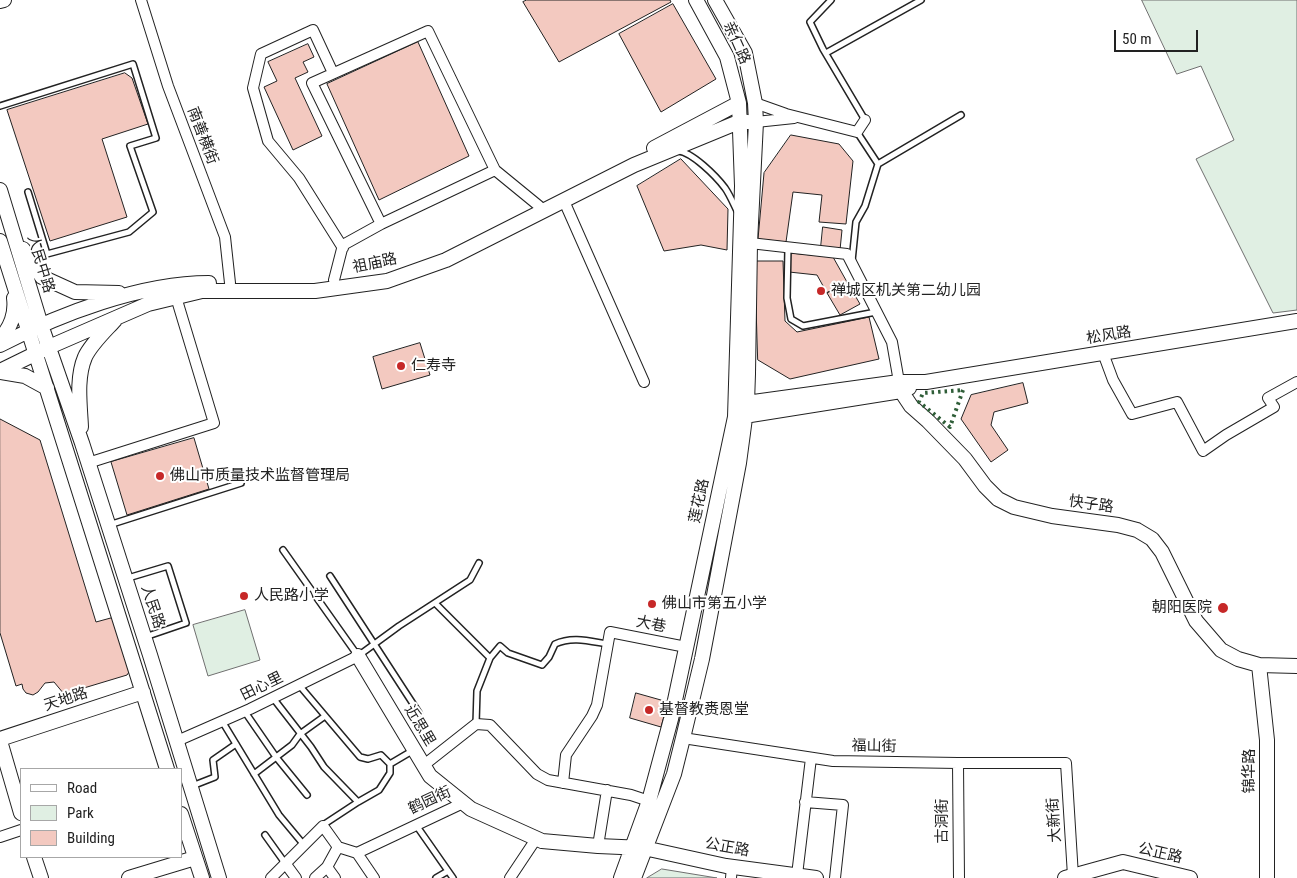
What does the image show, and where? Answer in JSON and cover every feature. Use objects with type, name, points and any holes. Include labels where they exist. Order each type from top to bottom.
[{"type":"main road","points":[[0,1],[4,0]]},
{"type":"main road","name":"亲仁路","points":[[696,0],[727,57],[739,102],[740,121]]},
{"type":"main road","name":"亲仁路","points":[[716,0],[745,54],[755,103],[756,122]]},
{"type":"main road","points":[[739,102],[755,103]]},
{"type":"main road","name":"祖庙路","points":[[0,345],[28,330],[134,292],[202,283],[312,283],[382,274],[444,254],[710,120],[739,102]]},
{"type":"main road","points":[[740,121],[756,122]]},
{"type":"main road","name":"祖庙路","points":[[0,372],[49,347],[148,304],[176,297],[202,291],[315,291],[386,281],[446,260],[634,165],[740,121]]},
{"type":"main road","name":"莲花路","points":[[634,878],[638,848],[671,719],[741,410],[740,121]]},
{"type":"main road","name":"莲花路","points":[[621,878],[638,848],[674,774],[702,659],[739,463],[756,122]]},
{"type":"main road","name":"人民中路","points":[[0,190],[49,347]]},
{"type":"main road","points":[[14,236],[42,277],[75,292],[111,294],[134,292]]},
{"type":"main road","name":"人民中路","points":[[0,241],[28,330]]},
{"type":"main road","points":[[0,338],[8,331],[16,308],[8,265]]},
{"type":"main road","points":[[82,443],[80,378],[86,356],[118,317]]},
{"type":"main road","name":"松风路","points":[[900,387],[1297,321]]},
{"type":"main road","points":[[28,330],[167,768]]},
{"type":"main road","name":"人民路","points":[[49,347],[126,579],[219,878]]},
{"type":"main road","points":[[0,372],[25,376],[47,388]]},
{"type":"main road","points":[[741,410],[900,387]]},
{"type":"main road","name":"快子路","points":[[900,387],[911,406],[928,420],[965,459],[985,486],[998,499],[1014,508],[1052,516],[1118,525],[1137,530],[1152,539],[1162,552],[1196,621],[1221,650],[1238,659],[1259,665],[1297,666]]},
{"type":"main road","name":"近思里","points":[[358,656],[430,776],[463,802]]},
{"type":"main road","name":"锦华路","points":[[1259,665],[1267,740],[1267,878]]},
{"type":"main road","name":"天地路","points":[[0,740],[143,692]]},
{"type":"main road","points":[[0,740],[20,810]]},
{"type":"main road","name":"鹤园街","points":[[463,802],[471,809],[542,841],[638,848]]},
{"type":"main road","points":[[182,817],[202,878]]},
{"type":"main road","name":"公正路","points":[[638,848],[731,872],[796,875],[816,878]]},
{"type":"main road","points":[[34,858],[41,878]]},
{"type":"main road","points":[[129,878],[195,858]]},
{"type":"main road","name":"公正路","points":[[1069,877],[1091,874],[1123,862],[1190,878]]},
{"type":"street","name":"南善横街","points":[[141,0],[168,86],[225,237],[230,283]]},
{"type":"street","points":[[333,73],[313,30],[261,54],[253,88],[268,141],[298,178],[343,248]]},
{"type":"street","points":[[381,224],[312,83],[428,31],[494,170],[539,206]]},
{"type":"street","points":[[755,103],[857,132],[865,120]]},
{"type":"street","points":[[756,122],[800,117]]},
{"type":"street","points":[[334,280],[343,245],[381,224],[494,170]]},
{"type":"street","points":[[564,201],[644,382]]},
{"type":"street","points":[[750,243],[847,254],[892,342],[900,387]]},
{"type":"street","points":[[88,463],[214,423],[176,297]]},
{"type":"street","points":[[1103,353],[1112,380],[1132,414],[1177,402],[1203,451],[1274,407],[1268,398],[1297,382]]},
{"type":"street","name":"大巷","points":[[607,644],[610,632],[686,647]]},
{"type":"street","points":[[563,783],[566,755],[592,716],[597,705],[607,644]]},
{"type":"street","name":"田心里","points":[[177,741],[245,712],[358,656]]},
{"type":"street","points":[[424,765],[476,724],[490,725],[537,774],[548,780],[632,795],[649,801]]},
{"type":"street","name":"福山街","points":[[683,738],[833,761],[1066,763]]},
{"type":"street","points":[[796,875],[811,758]]},
{"type":"street","name":"古洞街","points":[[958,763],[959,878]]},
{"type":"street","name":"大新街","points":[[1066,763],[1069,877]]},
{"type":"street","points":[[598,846],[607,790]]},
{"type":"street","name":"鹤园街","points":[[357,853],[463,802]]},
{"type":"street","points":[[805,802],[843,805],[835,878]]},
{"type":"street","points":[[271,878],[323,826],[338,847],[357,853],[374,878]]},
{"type":"street","points":[[0,837],[20,830]]},
{"type":"street","points":[[510,878],[536,839]]},
{"type":"street","points":[[315,878],[327,867],[338,847]]},
{"type":"street","points":[[285,863],[296,878]]},
{"type":"street","points":[[327,867],[335,878]]},
{"type":"lane","points":[[831,0],[810,22],[865,120]]},
{"type":"lane","points":[[826,53],[921,0]]},
{"type":"lane","points":[[0,106],[133,64],[156,138],[130,146],[153,212],[129,232],[47,254],[28,192]]},
{"type":"lane","points":[[852,263],[856,222],[865,206],[878,164],[961,114]]},
{"type":"lane","points":[[857,132],[878,164]]},
{"type":"lane","points":[[670,150],[684,152],[694,157],[724,188],[741,219]]},
{"type":"lane","points":[[788,248],[787,298],[791,319],[803,326],[877,311]]},
{"type":"lane","points":[[108,525],[241,483]]},
{"type":"lane","points":[[283,550],[358,656],[470,580],[479,563]]},
{"type":"lane","points":[[126,579],[168,566],[186,623],[144,637]]},
{"type":"lane","points":[[330,576],[419,713]]},
{"type":"lane","points":[[435,603],[490,658]]},
{"type":"lane","points":[[476,724],[477,691],[490,658],[500,646],[508,653],[542,665],[549,657],[555,644],[563,640],[575,639],[607,644]]},
{"type":"lane","points":[[299,685],[360,757],[368,759],[381,755],[390,764],[390,772],[379,790],[323,826]]},
{"type":"lane","points":[[273,698],[324,767],[358,802]]},
{"type":"lane","points":[[245,712],[276,757],[307,795]]},
{"type":"lane","points":[[254,774],[292,745],[300,734],[325,716]]},
{"type":"lane","points":[[222,722],[280,815],[304,845]]},
{"type":"lane","points":[[191,786],[215,777],[213,760],[236,744]]},
{"type":"lane","points":[[390,764],[414,749]]},
{"type":"lane","points":[[416,825],[453,878]]},
{"type":"lane","points":[[265,835],[285,863]]},
{"type":"lane","points":[[436,878],[448,870]]},
{"type":"green space","points":[[1142,0],[1297,0],[1297,310],[1273,313],[1196,159],[1234,140],[1201,66],[1177,74]]},
{"type":"green space","points":[[245,610],[260,660],[208,676],[193,625]]},
{"type":"green space","points":[[662,869],[717,878],[647,878]]},
{"type":"building","points":[[527,0],[670,0],[671,2],[559,62],[523,2]]},
{"type":"building","points":[[673,4],[716,79],[661,112],[619,34]]},
{"type":"building","points":[[418,42],[469,156],[379,200],[327,84]]},
{"type":"building","points":[[308,44],[314,57],[303,62],[308,72],[295,78],[322,136],[293,150],[264,87],[277,81],[268,62]]},
{"type":"building","points":[[125,73],[132,78],[148,124],[102,139],[127,217],[50,241],[7,110]]},
{"type":"building","points":[[791,135],[839,144],[853,161],[846,224],[819,222],[822,195],[793,192],[786,242],[758,239],[764,173]]},
{"type":"building","points":[[681,159],[728,209],[727,250],[701,245],[664,251],[637,186]]},
{"type":"building","points":[[823,227],[842,230],[840,250],[821,247]]},
{"type":"building","points":[[790,253],[833,257],[847,282],[827,293],[817,275],[789,272]]},
{"type":"building","points":[[755,261],[783,261],[785,321],[797,332],[869,317],[879,359],[790,379],[758,360]]},
{"type":"building","points":[[847,282],[860,304],[840,315],[827,293]]},
{"type":"building","name":"仁寿寺","points":[[420,343],[430,375],[382,389],[373,357]]},
{"type":"building","points":[[1023,383],[1028,403],[994,412],[991,425],[1008,450],[991,462],[961,419],[971,395]]},
{"type":"building","points":[[0,419],[40,440],[96,622],[118,616],[133,666],[127,675],[64,694],[54,682],[45,683],[33,695],[26,693],[22,684],[16,686],[0,633]]},
{"type":"building","name":"佛山市质量技术监督管理局","points":[[194,438],[209,489],[127,515],[111,462]]},
{"type":"building","name":"基督教赉恩堂","points":[[636,693],[668,702],[661,727],[630,718]]},
{"type":"hedge","points":[[963,390],[950,427],[919,402],[923,393],[963,390]]},
{"type":"place","name":"禅城区机关第二幼儿园","points":[[821,291]]},
{"type":"place","name":"仁寿寺","points":[[401,366]]},
{"type":"place","name":"佛山市质量技术监督管理局","points":[[160,476]]},
{"type":"place","name":"人民路小学","points":[[244,596]]},
{"type":"place","name":"佛山市第五小学","points":[[652,604]]},
{"type":"place","name":"朝阳医院","points":[[1223,608]]},
{"type":"place","name":"基督教赉恩堂","points":[[649,710]]}]
